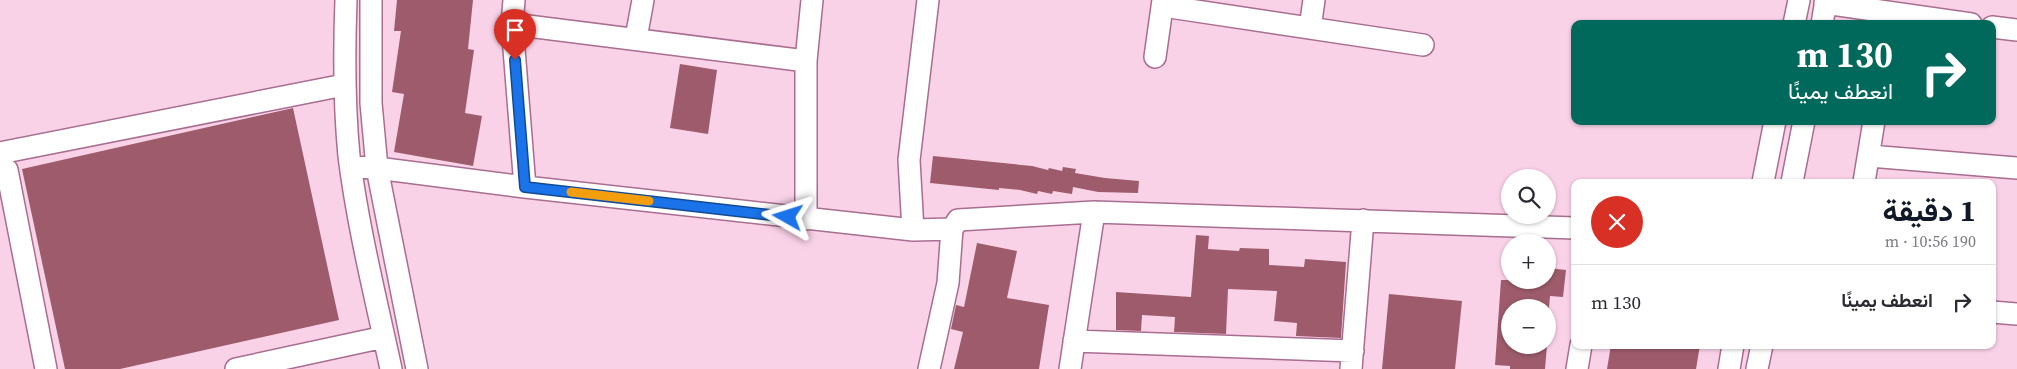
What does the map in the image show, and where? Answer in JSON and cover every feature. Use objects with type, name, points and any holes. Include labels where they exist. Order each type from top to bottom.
[{"type":"street","points":[[346,0],[344,85],[351,167],[359,223],[392,369]]},
{"type":"street","points":[[372,0],[371,103],[377,168],[418,369]]},
{"type":"street","points":[[514,0],[512,24],[525,187]]},
{"type":"street","points":[[636,38],[643,0]]},
{"type":"street","points":[[806,219],[806,61],[812,0]]},
{"type":"street","points":[[913,230],[909,160],[928,0]]},
{"type":"street","points":[[1310,28],[1314,0]]},
{"type":"street","points":[[1795,20],[1799,0]]},
{"type":"street","points":[[1823,20],[1826,1],[1889,18],[1916,20]]},
{"type":"street","points":[[1155,57],[1163,3],[1423,45]]},
{"type":"street","points":[[512,24],[636,38],[806,61]]},
{"type":"street","points":[[1996,27],[2017,30]]},
{"type":"street","points":[[0,153],[344,85]]},
{"type":"street","points":[[1764,179],[1774,125]]},
{"type":"street","points":[[1793,179],[1803,125]]},
{"type":"street","points":[[1865,179],[1873,125]]},
{"type":"street","points":[[1869,156],[2017,168]]},
{"type":"street","points":[[0,166],[7,170],[46,369]]},
{"type":"street","points":[[351,167],[377,168],[806,219],[913,230],[952,229]]},
{"type":"street","points":[[1070,369],[1094,212]]},
{"type":"street","points":[[929,369],[948,283],[952,229],[958,220],[1094,212],[1571,228]]},
{"type":"street","points":[[1074,340],[1352,360],[1363,220]]},
{"type":"street","points":[[1996,312],[2017,314]]},
{"type":"street","points":[[236,369],[384,337]]},
{"type":"street","points":[[1577,369],[1580,349]]},
{"type":"street","points":[[1729,369],[1732,349]]},
{"type":"street","points":[[1757,369],[1761,349]]},
{"type":"building","points":[[397,0],[473,0],[468,49],[474,50],[465,113],[482,116],[473,166],[394,152],[404,94],[392,92],[401,31],[394,31]]},
{"type":"building","points":[[680,64],[717,70],[708,134],[670,128]]},
{"type":"building","points":[[293,108],[339,320],[120,369],[65,369],[22,169]]},
{"type":"building","points":[[933,156],[1032,166],[1048,170],[1049,168],[1062,171],[1063,167],[1076,169],[1075,173],[1139,181],[1138,193],[1098,192],[1073,187],[1072,194],[1053,191],[1052,194],[1038,191],[1037,194],[1020,190],[999,188],[999,190],[930,183]]},
{"type":"building","points":[[1196,235],[1209,236],[1208,249],[1239,251],[1240,248],[1269,249],[1269,265],[1304,267],[1305,259],[1346,262],[1341,338],[1296,336],[1297,323],[1274,321],[1277,291],[1228,289],[1226,334],[1174,332],[1175,317],[1142,315],[1141,331],[1116,330],[1116,292],[1191,297]]},
{"type":"building","points":[[977,243],[1017,251],[1007,298],[1049,305],[1039,369],[954,369],[963,332],[951,329],[956,305],[964,307]]},
{"type":"building","points":[[1556,269],[1566,270],[1563,297],[1550,296],[1550,299],[1501,299],[1501,354],[1546,354],[1545,369],[1510,369],[1510,366],[1495,365],[1501,280],[1501,289],[1556,289]]},
{"type":"building","points":[[1389,294],[1462,301],[1455,369],[1382,369]]},
{"type":"building","points":[[1610,349],[1699,349],[1696,369],[1607,369]]},
{"type":"slow traffic","points":[[571,192],[649,201]]},
{"type":"route","points":[[515,60],[525,187],[788,217]]}]
